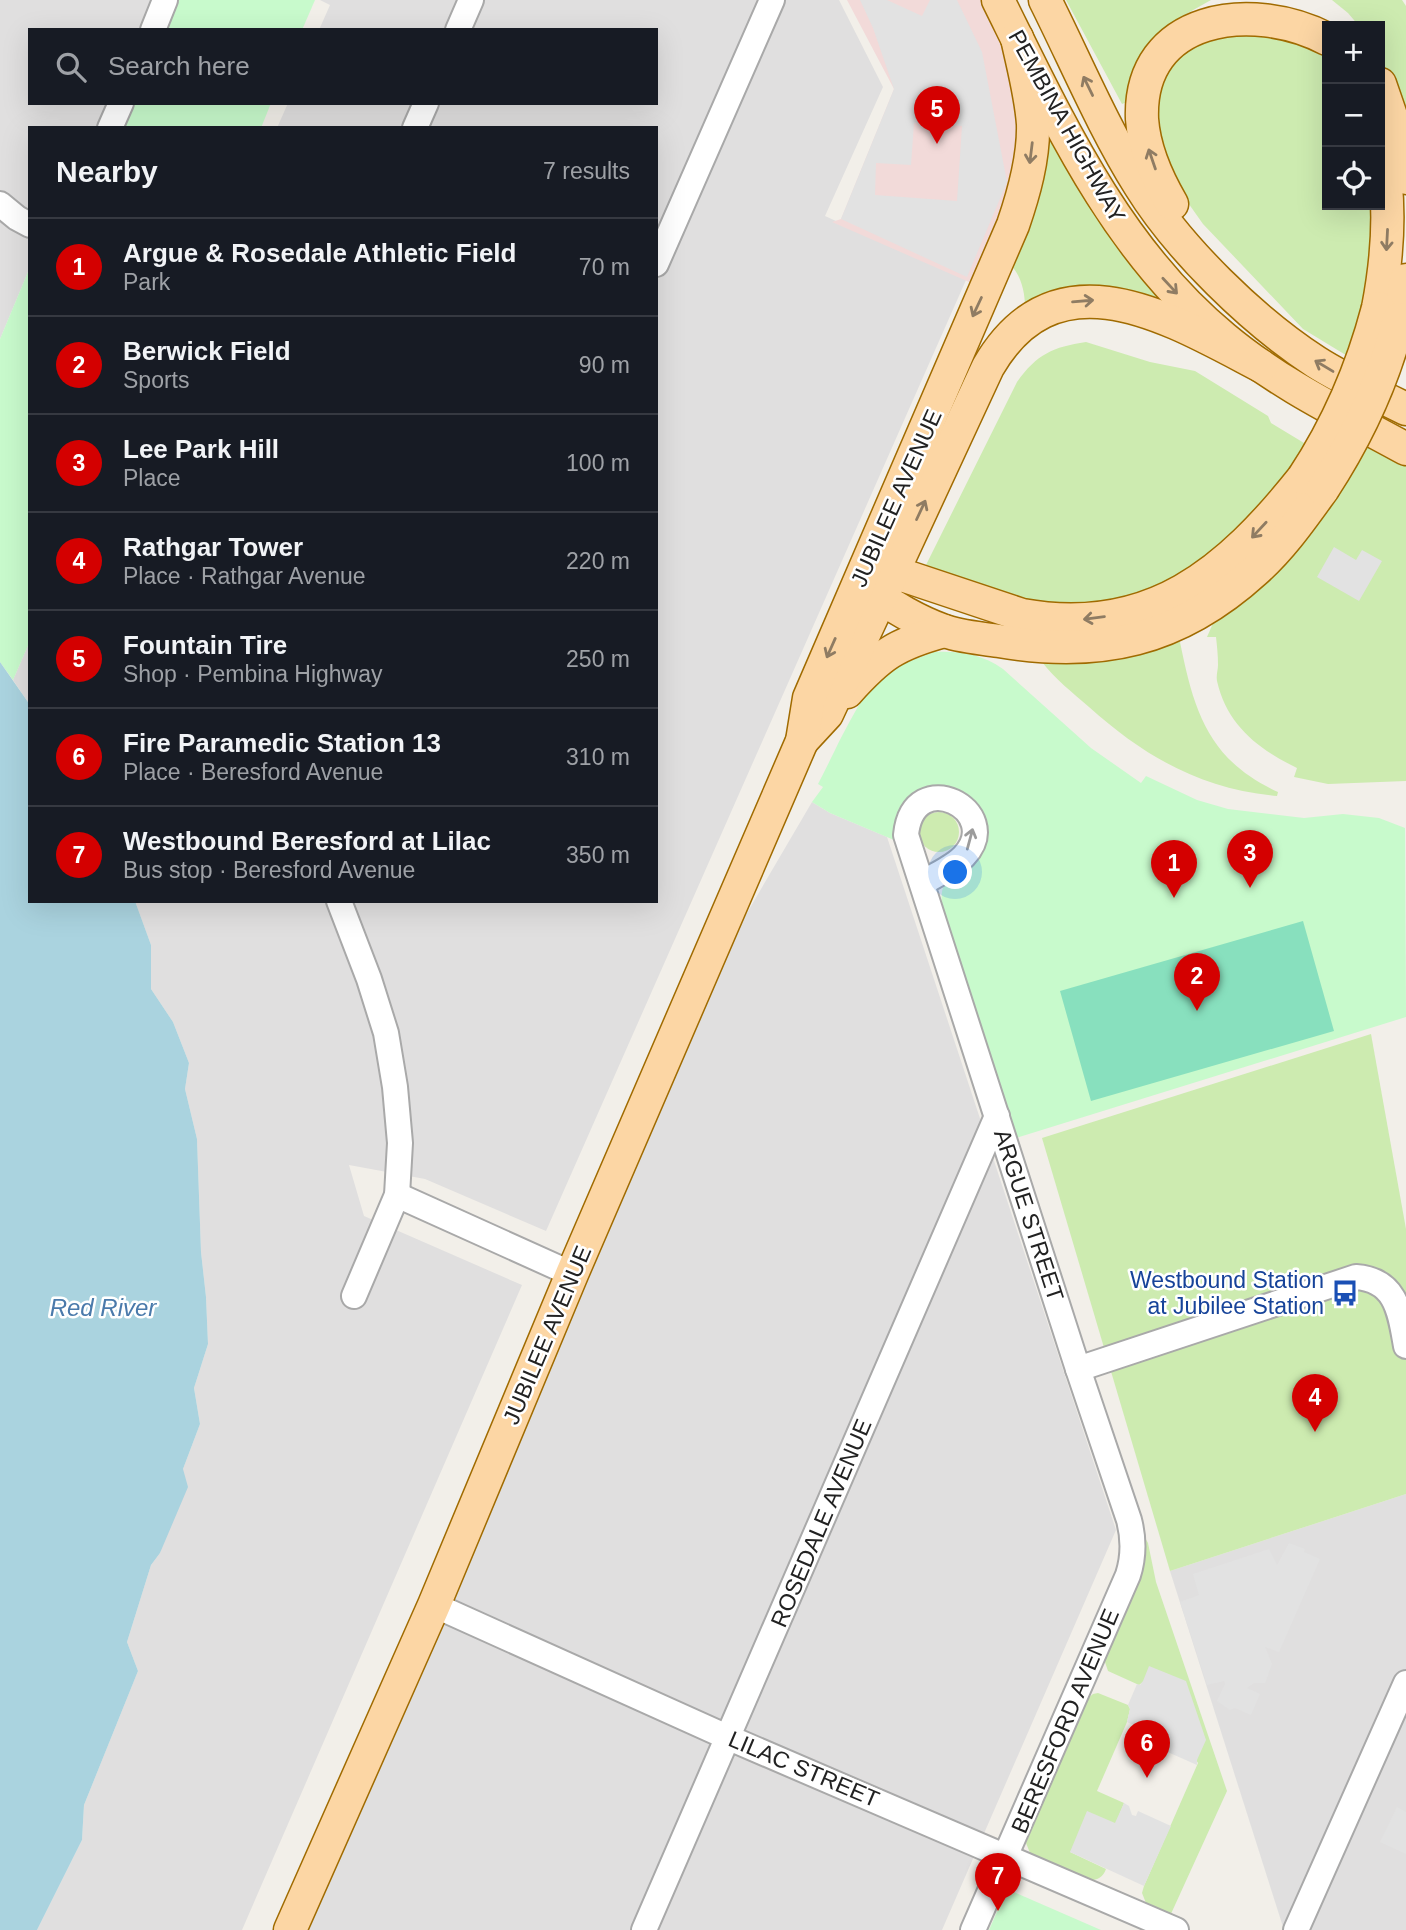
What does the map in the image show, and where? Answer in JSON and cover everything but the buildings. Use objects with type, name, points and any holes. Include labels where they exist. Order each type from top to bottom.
[{"type":"main road","name":"PEMBINA HIGHWAY","points":[[998,0],[1080,160],[1111,212],[1130,239],[1189,306],[1224,338],[1295,389],[1406,449]]},
{"type":"main road","name":"PEMBINA HIGHWAY","points":[[1045,0],[1110,132],[1140,186],[1177,236],[1271,329],[1318,363],[1406,409]]},
{"type":"main road","points":[[1306,0],[1333,21]]},
{"type":"main road","points":[[1239,300],[1184,225],[1153,164],[1142,120],[1149,76],[1156,59],[1177,34],[1205,15],[1224,9],[1253,6],[1278,11],[1306,23],[1322,35]]},
{"type":"main road","name":"JUBILEE AVENUE","points":[[802,740],[827,714],[969,323],[999,258],[1024,190],[1032,136],[1031,108],[1017,38]]},
{"type":"main road","points":[[1385,98],[1399,139],[1406,178]]},
{"type":"main road","points":[[1385,180],[1387,224],[1384,272],[1389,313]]},
{"type":"main road","points":[[827,714],[877,660],[905,643],[944,631],[1058,648],[1113,644],[1153,634],[1201,612],[1256,571],[1275,552],[1313,483],[1324,445],[1349,395],[1365,353],[1406,280]]},
{"type":"main road","name":"JUBILEE AVENUE","points":[[290,1930],[434,1605],[572,1274],[802,740],[809,698],[988,367],[1002,346],[1038,314],[1058,305],[1084,300],[1148,311],[1261,366]]},
{"type":"main road","points":[[874,580],[1047,620],[1079,620],[1130,612],[1184,591],[1209,575],[1313,483]]},
{"type":"main road","points":[[874,580],[944,631]]},
{"type":"street","points":[[154,28],[165,0]]},
{"type":"street","points":[[459,28],[471,0]]},
{"type":"street","points":[[658,259],[772,0]]},
{"type":"street","points":[[111,126],[120,105]]},
{"type":"street","points":[[416,126],[425,105]]},
{"type":"street","points":[[0,204],[28,224]]},
{"type":"street","name":"ARGUE STREET","points":[[923,883],[1129,1520],[1133,1548]]},
{"type":"street","points":[[340,903],[386,1032],[400,1143],[397,1195],[354,1296]]},
{"type":"street","name":"ROSEDALE AVENUE","points":[[644,1930],[997,1116]]},
{"type":"street","points":[[397,1195],[572,1274]]},
{"type":"street","points":[[1078,1369],[1356,1277],[1382,1284],[1390,1294],[1400,1312],[1406,1346]]},
{"type":"street","name":"BERESFORD AVENUE","points":[[973,1930],[1128,1575],[1133,1548]]},
{"type":"street","name":"LILAC STREET","points":[[434,1605],[727,1737],[1176,1930]]},
{"type":"street","points":[[1296,1930],[1406,1683]]},
{"type":"shaded area","points":[[0,0],[165,0],[154,28],[28,28],[28,105],[120,105],[111,126],[28,126],[28,272],[0,339]]},
{"type":"shaded area","points":[[320,0],[839,0],[883,87],[825,216],[966,280],[546,1231],[425,1179],[349,1165],[364,1216],[522,1285],[242,1930],[37,1930],[82,1840],[84,1805],[138,1671],[127,1642],[151,1565],[160,1553],[183,1469],[200,1424],[194,1388],[208,1344],[197,1139],[185,1089],[189,1063],[173,1022],[151,989],[151,945],[136,903],[658,903],[658,126],[278,126],[287,105],[658,105],[658,28],[320,28],[330,5]]},
{"type":"shaded area","points":[[847,0],[998,0],[1031,109],[985,289],[832,222],[841,219],[894,89]]},
{"type":"shaded area","points":[[860,0],[887,0],[922,16],[930,0],[957,0],[982,52],[1007,182],[967,277],[841,219],[894,89],[873,28]],"holes":[[[914,123],[962,126],[957,201],[875,195],[876,163],[911,165]]]},
{"type":"shaded area","points":[[1334,547],[1356,560],[1362,550],[1382,561],[1359,601],[1317,577]]},
{"type":"shaded area","points":[[28,646],[28,702],[13,680]]},
{"type":"shaded area","points":[[812,802],[830,813],[887,837],[1116,1530],[942,1930],[290,1930],[679,1029]]},
{"type":"shaded area","points":[[1406,1494],[1406,1930],[1284,1930],[1170,1571]]},
{"type":"shaded area","points":[[1289,1543],[1320,1559],[1279,1652],[1265,1647],[1272,1664],[1265,1683],[1254,1683],[1247,1688],[1260,1694],[1251,1715],[1235,1708],[1230,1710],[1217,1701],[1224,1681],[1207,1685],[1180,1602],[1199,1595],[1193,1574],[1269,1549],[1277,1565]]},
{"type":"shaded area","points":[[1149,1666],[1186,1681],[1206,1740],[1197,1765],[1154,1746],[1158,1736],[1127,1722],[1130,1709],[1128,1705]]},
{"type":"shaded area","points":[[1124,1803],[1129,1806],[1132,1815],[1136,1816],[1138,1811],[1171,1826],[1144,1886],[1070,1852],[1087,1811],[1115,1823]]},
{"type":"shaded area","points":[[1397,1807],[1406,1812],[1406,1854],[1380,1842]]},
{"type":"green space","points":[[178,0],[315,0],[303,28],[166,28]]},
{"type":"green space","points":[[1066,0],[1211,0],[1179,18],[1158,36],[1130,101],[1122,104]]},
{"type":"green space","points":[[1332,0],[1402,0],[1406,6],[1406,117],[1401,100],[1385,68],[1385,21],[1355,21]]},
{"type":"green space","points":[[1247,18],[1322,53],[1322,210],[1375,210],[1371,288],[1349,357],[1303,329],[1203,224],[1179,190],[1158,140],[1157,96],[1161,78],[1180,50]]},
{"type":"green space","points":[[133,105],[270,105],[262,126],[124,126]]},
{"type":"green space","points":[[1031,109],[1192,330],[1025,308],[1021,284],[1009,263]]},
{"type":"green space","points":[[28,272],[28,646],[13,680],[0,662],[0,339]]},
{"type":"green space","points":[[1086,342],[1150,362],[1195,371],[1268,416],[1271,423],[1309,446],[1266,503],[1212,556],[1160,587],[1094,605],[1032,602],[938,573],[926,565],[1017,382],[1047,353],[1064,346]]},
{"type":"green space","points":[[1367,442],[1406,464],[1406,781],[1328,784],[1294,777],[1297,768],[1269,753],[1236,723],[1217,681],[1216,637],[1207,637],[1214,621]]},
{"type":"green space","points":[[1175,639],[1180,642],[1191,690],[1208,731],[1235,765],[1278,792],[1277,796],[1223,786],[1176,768],[1153,755],[1110,725],[1064,686],[1042,662],[1045,659]]},
{"type":"green space","points":[[934,652],[970,654],[1003,669],[1091,748],[1141,783],[1146,776],[1197,800],[1228,809],[1304,818],[1343,814],[1379,818],[1405,828],[1406,1017],[1016,1138],[945,920],[942,902],[944,885],[983,828],[914,795],[899,815],[894,840],[830,813],[812,802],[823,787],[818,784],[852,718],[882,672],[895,658],[900,665]]},
{"type":"green space","points":[[939,812],[947,813],[953,818],[958,824],[958,840],[953,846],[947,851],[939,852],[931,851],[925,846],[920,840],[919,832],[920,824],[925,818],[931,813]]},
{"type":"green space","points":[[1303,921],[1334,1031],[1091,1101],[1060,991]]},
{"type":"green space","points":[[1371,1034],[1406,1229],[1406,1494],[1170,1571],[1042,1138]]},
{"type":"green space","points":[[1142,1532],[1148,1543],[1156,1582],[1227,1791],[1170,1916],[1146,1903],[1142,1893],[1198,1763],[1144,1681],[1139,1685],[1108,1671],[1104,1659]]},
{"type":"green space","points":[[1098,1693],[1128,1705],[1130,1709],[1097,1791],[1124,1803],[1116,1823],[1070,1852],[1106,1869],[1101,1877],[1087,1880],[1036,1858],[1030,1853],[1026,1843],[1086,1700]]},
{"type":"green space","points":[[1007,1889],[1101,1930],[989,1930]]},
{"type":"water","name":"Red River","points":[[0,662],[28,702],[28,903],[136,903],[151,945],[151,989],[173,1022],[189,1063],[185,1089],[197,1139],[208,1344],[194,1388],[200,1424],[183,1469],[188,1487],[160,1553],[151,1565],[127,1642],[138,1671],[84,1805],[82,1840],[37,1930],[0,1930]]},
{"type":"place","name":"Fountain Tire","points":[[937,144]]},
{"type":"place","name":"Lee Park Hill","points":[[1250,888]]},
{"type":"place","name":"Argue & Rosedale Athletic Field","points":[[1174,898]]},
{"type":"place","name":"Berwick Field","points":[[1197,1011]]},
{"type":"place","name":"Westbound Station at Jubilee Station","points":[[1345,1293]]},
{"type":"place","name":"Rathgar Tower","points":[[1315,1432]]},
{"type":"place","name":"Fire Paramedic Station 13","points":[[1147,1778]]},
{"type":"place","name":"Westbound Beresford at Lilac","points":[[998,1911]]}]
